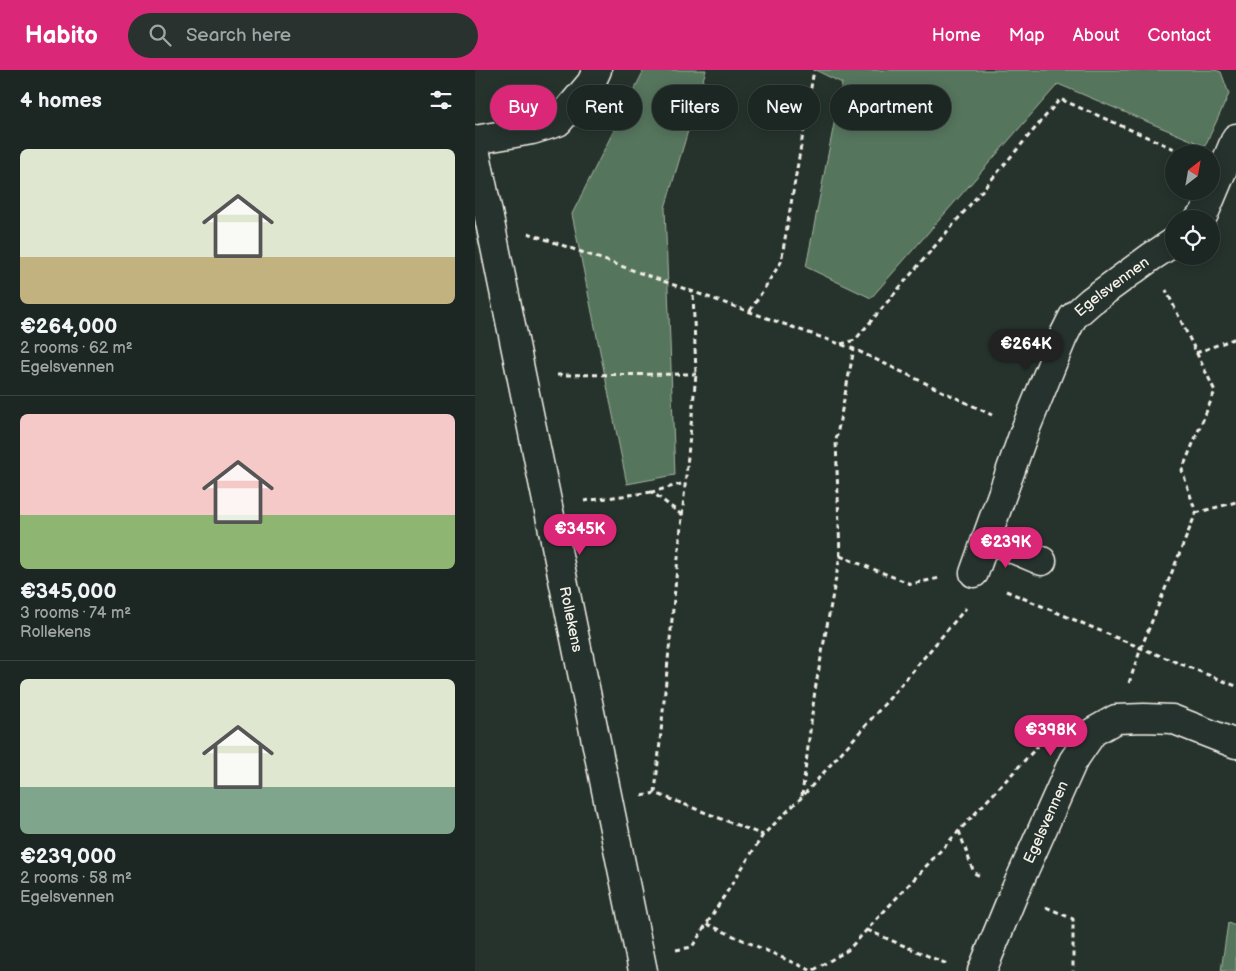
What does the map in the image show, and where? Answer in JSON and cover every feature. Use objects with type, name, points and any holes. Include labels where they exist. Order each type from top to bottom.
[{"type":"street","points":[[475,140],[532,130],[558,122],[591,83],[597,70]]},
{"type":"street","points":[[1206,210],[1236,138]]},
{"type":"street","name":"Rollekens","points":[[475,149],[642,964]]},
{"type":"street","name":"Egelsvennen","points":[[974,572],[1025,430],[1073,317],[1091,301],[1165,248]]},
{"type":"street","points":[[987,538],[1042,561]]},
{"type":"street","name":"Egelsvennen","points":[[983,971],[1014,893],[1073,761],[1093,732],[1116,719],[1172,719],[1236,744]]},
{"type":"path","points":[[750,311],[781,262],[814,70]]},
{"type":"path","points":[[841,344],[855,340],[1061,99],[1166,145]]},
{"type":"path","points":[[490,220],[854,349],[1025,430]]},
{"type":"path","points":[[1116,719],[1141,648],[1196,513],[1182,470],[1215,391],[1151,258]]},
{"type":"path","points":[[655,793],[696,374],[693,292]]},
{"type":"path","points":[[1197,353],[1236,338]]},
{"type":"path","points":[[802,797],[815,690],[841,556],[836,440],[854,349]]},
{"type":"path","points":[[522,375],[696,374]]},
{"type":"path","points":[[548,506],[653,492],[685,483]]},
{"type":"path","points":[[653,492],[682,515]]},
{"type":"path","points":[[1196,513],[1236,502]]},
{"type":"path","points":[[841,556],[911,584],[974,572],[1010,594],[1236,686]]},
{"type":"path","points":[[642,964],[692,947],[763,835],[802,797],[973,601],[974,572]]},
{"type":"path","points":[[707,924],[812,971],[848,950],[1044,740]]},
{"type":"path","points":[[610,804],[655,793],[763,835]]},
{"type":"path","points":[[959,831],[974,873],[1073,919],[1073,971]]},
{"type":"path","points":[[867,930],[955,967]]},
{"type":"green space","points":[[644,70],[706,70],[702,85],[652,85],[652,130],[688,130],[665,208],[675,475],[627,484],[572,214],[614,130],[642,130],[642,85],[636,85]]},
{"type":"green space","points":[[815,70],[1215,70],[1221,72],[1229,94],[1205,145],[1203,145],[1058,84],[871,298],[806,267],[833,130],[951,130],[951,85],[842,85],[842,83]]},
{"type":"green space","points":[[1228,923],[1236,926],[1236,971],[1221,971]]}]
